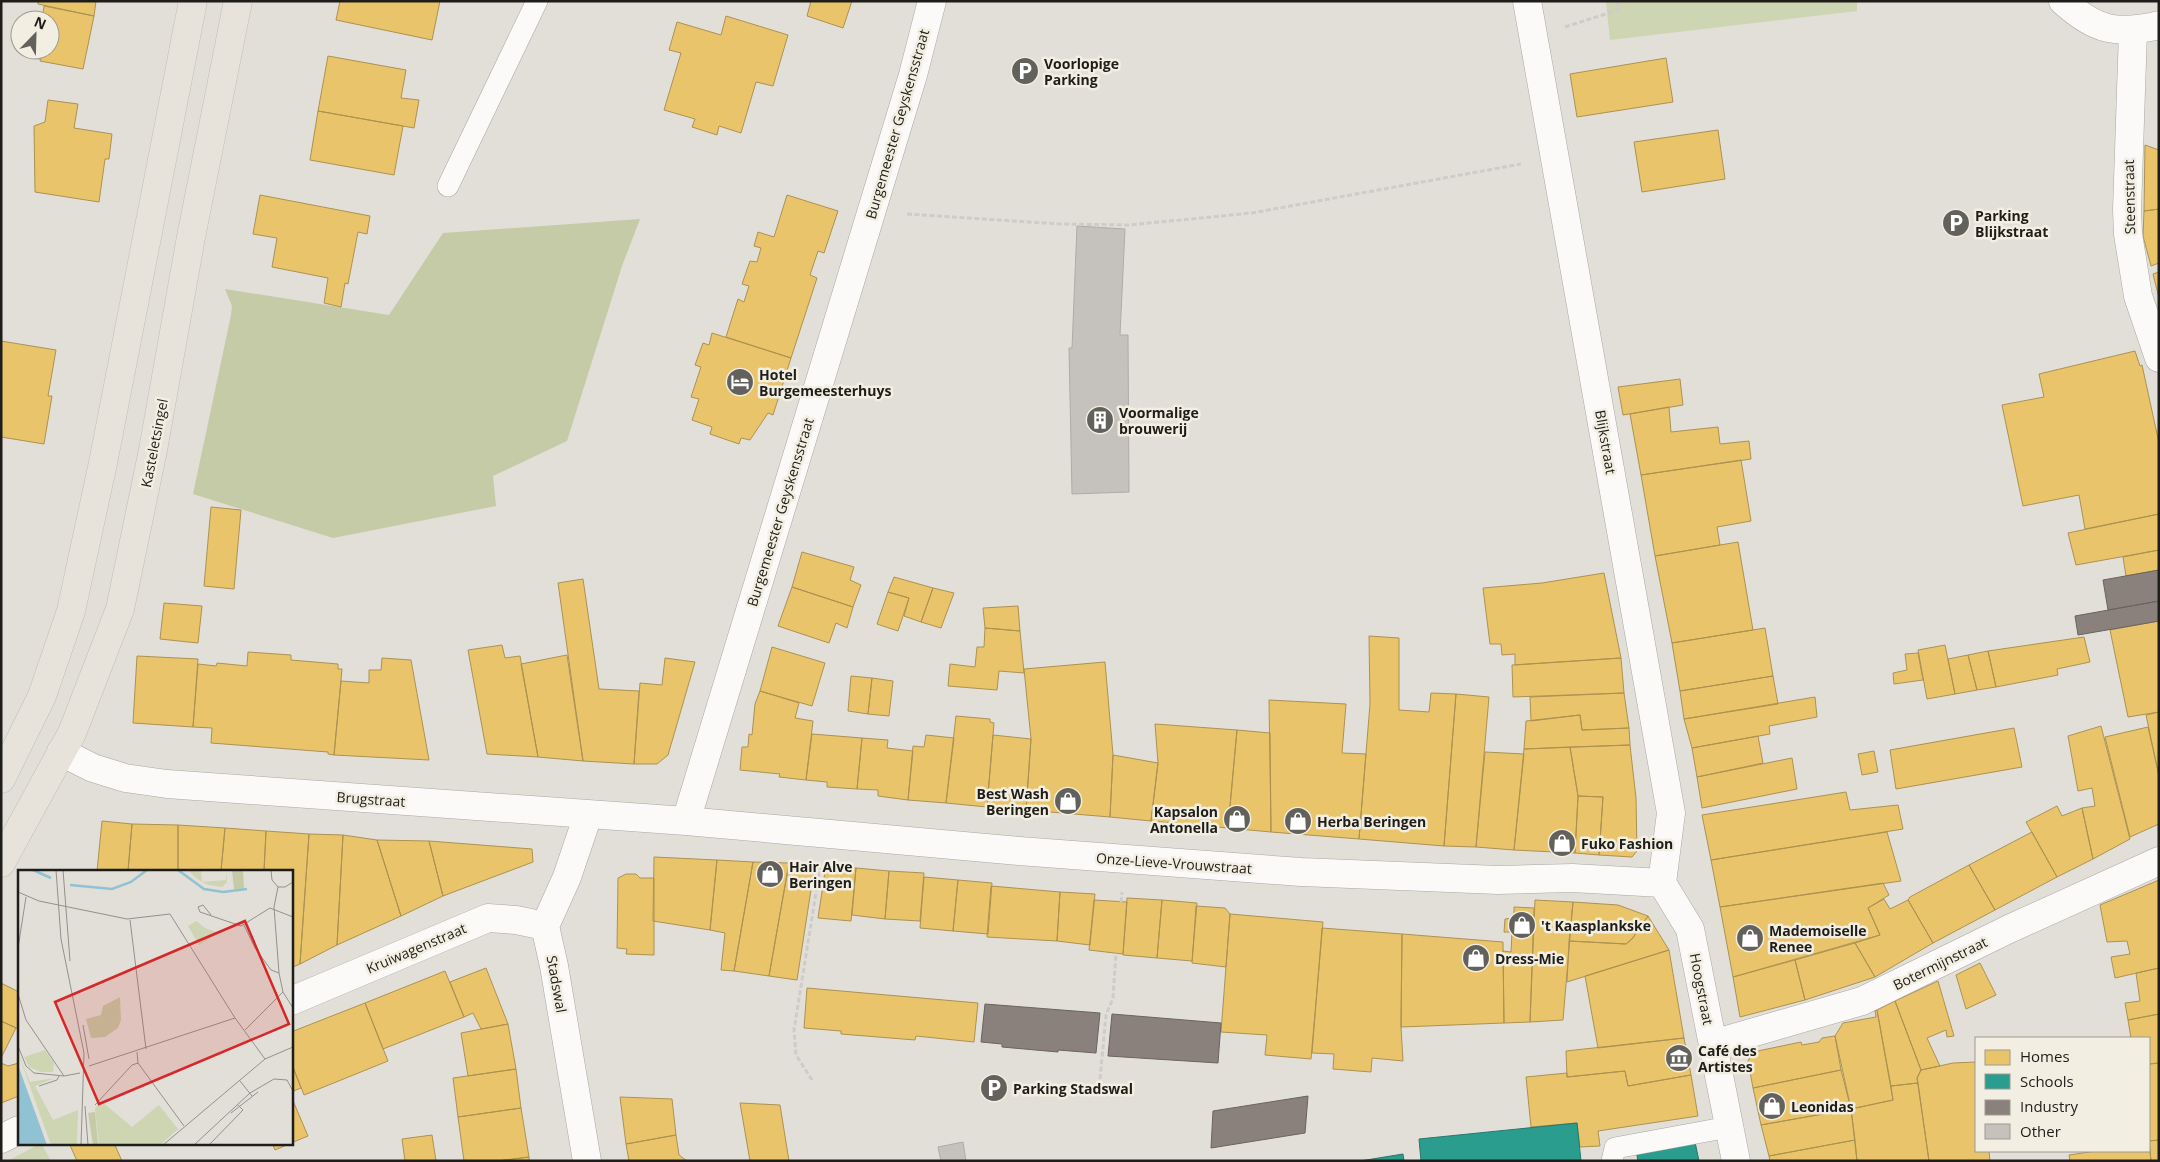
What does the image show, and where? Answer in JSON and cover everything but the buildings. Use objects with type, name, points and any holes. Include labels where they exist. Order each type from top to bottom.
[{"type":"main road","points":[[1,779],[42,696],[71,611],[104,463],[193,1]]},
{"type":"main road","name":"Kasteletsingel","points":[[1,863],[72,733],[120,609],[153,450],[191,237],[238,1]]},
{"type":"street","name":"Burgemeester Geyskensstraat","points":[[686,821],[913,75],[932,1]]},
{"type":"street","name":"Blijkstraat","points":[[1527,1],[1671,813],[1662,883]]},
{"type":"street","points":[[2063,1],[2073,10],[2106,28],[2146,28]]},
{"type":"street","name":"Steenstraat","points":[[2146,28],[2127,210],[2128,234],[2138,296],[2159,358]]},
{"type":"street","name":"Brugstraat","points":[[61,752],[93,768],[125,778],[166,784],[686,821]]},
{"type":"street","points":[[545,926],[567,877],[588,815]]},
{"type":"street","name":"Onze-Lieve-Vrouwstraat","points":[[686,821],[1029,852],[1301,872],[1498,880],[1572,878],[1662,883]]},
{"type":"street","name":"Botermijnstraat","points":[[1713,1044],[1862,1001],[2009,929],[2159,861]]},
{"type":"street","name":"Hoogstraat","points":[[1662,883],[1690,929],[1736,1161]]},
{"type":"street","name":"Kruiwagenstraat","points":[[292,1001],[488,918],[516,920],[545,926]]},
{"type":"street","name":"Stadswal","points":[[545,926],[554,966],[587,1161]]},
{"type":"street","points":[[1,1139],[18,1130]]},
{"type":"lane","points":[[448,186],[537,1]]},
{"type":"lane","points":[[1612,1161],[1615,1148],[1729,1127]]},
{"type":"path","points":[[1533,38],[1618,10],[1618,1]]},
{"type":"path","points":[[871,211],[1060,224],[1129,225],[1252,213],[1556,157]]},
{"type":"path","points":[[812,1080],[796,1056],[794,1030],[825,834]]},
{"type":"path","points":[[1100,1079],[1106,1015],[1113,998],[1116,953]]},
{"type":"green space","points":[[1606,1],[1857,1],[1857,11],[1610,40]]},
{"type":"green space","points":[[640,219],[622,266],[567,441],[493,476],[496,506],[333,538],[193,494],[231,315],[232,306],[225,289],[389,315],[443,233]]},
{"type":"green space","points":[[42,1144],[51,1161],[8,1161]]},
{"type":"place","name":"Voorlopige Parking","points":[[1025,71]]},
{"type":"place","name":"Parking Blijkstraat","points":[[1956,223]]},
{"type":"place","name":"Hotel Burgemeesterhuys","points":[[740,382]]},
{"type":"place","name":"Voormalige brouwerij","points":[[1100,420]]},
{"type":"place","name":"Best Wash Beringen","points":[[1068,801]]},
{"type":"place","name":"Kapsalon Antonella","points":[[1237,819]]},
{"type":"place","name":"Herba Beringen","points":[[1298,821]]},
{"type":"place","name":"Fuko Fashion","points":[[1562,843]]},
{"type":"place","name":"Hair Alve Beringen","points":[[770,874]]},
{"type":"place","name":"'t Kaasplankske","points":[[1522,925]]},
{"type":"place","name":"Mademoiselle Renee","points":[[1750,938]]},
{"type":"place","name":"Dress-Mie","points":[[1476,958]]},
{"type":"place","name":"Café des Artistes","points":[[1679,1058]]},
{"type":"place","name":"Parking Stadswal","points":[[994,1088]]},
{"type":"place","name":"Leonidas","points":[[1772,1106]]}]
